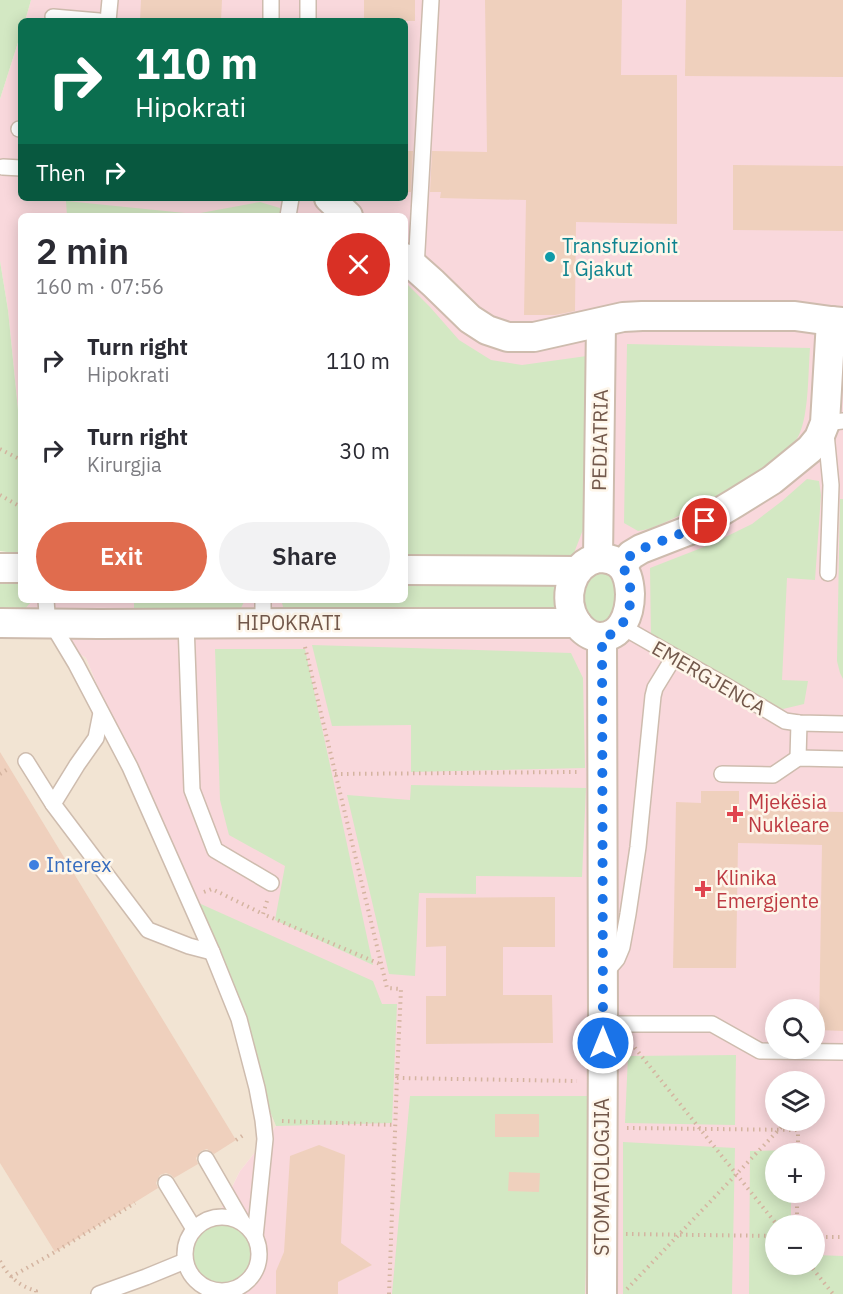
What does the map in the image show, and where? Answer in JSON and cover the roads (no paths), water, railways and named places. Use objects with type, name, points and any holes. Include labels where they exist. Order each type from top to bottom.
[{"type":"street","points":[[332,201],[345,213]]},
{"type":"street","points":[[408,570],[599,565],[631,555],[690,530],[772,480],[810,449],[834,422],[837,321],[795,316],[642,316],[623,317],[534,337],[507,337],[487,330],[470,319],[410,263]]},
{"type":"street","name":"PEDIATRIA","points":[[599,565],[601,323]]},
{"type":"street","points":[[599,565],[628,578],[630,606],[628,613],[612,632],[595,637],[583,630],[577,623],[571,610],[570,600],[571,585],[599,565]]},
{"type":"street","points":[[0,568],[18,568]]},
{"type":"street","name":"HIPOKRATI","points":[[0,623],[49,612],[186,623],[263,611],[299,623],[577,623]]},
{"type":"street","name":"STOMATOLOGJIA","points":[[602,1294],[602,1082],[609,1024],[603,976],[602,772],[612,632]]},
{"type":"lane","points":[[108,18],[111,0]]},
{"type":"lane","points":[[271,18],[272,0]]},
{"type":"lane","points":[[308,0],[308,18]]},
{"type":"lane","points":[[410,263],[431,0]]},
{"type":"lane","points":[[53,17],[64,18]]},
{"type":"lane","points":[[3,167],[18,168]]},
{"type":"lane","points":[[828,573],[837,485],[834,422]]},
{"type":"lane","points":[[49,612],[130,767],[212,952],[239,1019],[263,1120],[264,1139],[255,1237]]},
{"type":"lane","points":[[186,623],[192,790],[215,850],[272,883]]},
{"type":"lane","name":"EMERGJENCA","points":[[612,632],[674,657],[784,722],[843,724]]},
{"type":"lane","points":[[603,976],[622,947],[638,847],[653,696],[655,688],[674,657]]},
{"type":"lane","points":[[53,804],[96,738],[101,712]]},
{"type":"lane","points":[[798,758],[799,723]]},
{"type":"lane","points":[[722,774],[773,774],[798,758],[843,759]]},
{"type":"lane","points":[[26,761],[53,804],[147,930],[212,952]]},
{"type":"lane","points":[[609,1024],[712,1024],[760,1050],[843,1052]]},
{"type":"lane","points":[[206,1159],[243,1223],[255,1237],[258,1260],[248,1280],[239,1287],[216,1291],[201,1284],[191,1274],[185,1261],[188,1239],[194,1229],[204,1221],[217,1217],[231,1218],[243,1223]]},
{"type":"lane","points":[[166,1183],[194,1229]]},
{"type":"lane","points":[[99,1294],[185,1261]]},
{"type":"place","name":"Transfuzionit I Gjakut","points":[[550,257]]},
{"type":"place","name":"Mjekësia Nukleare","points":[[735,814]]},
{"type":"place","name":"Interex","points":[[34,865]]},
{"type":"place","name":"Klinika Emergjente","points":[[703,889]]}]
